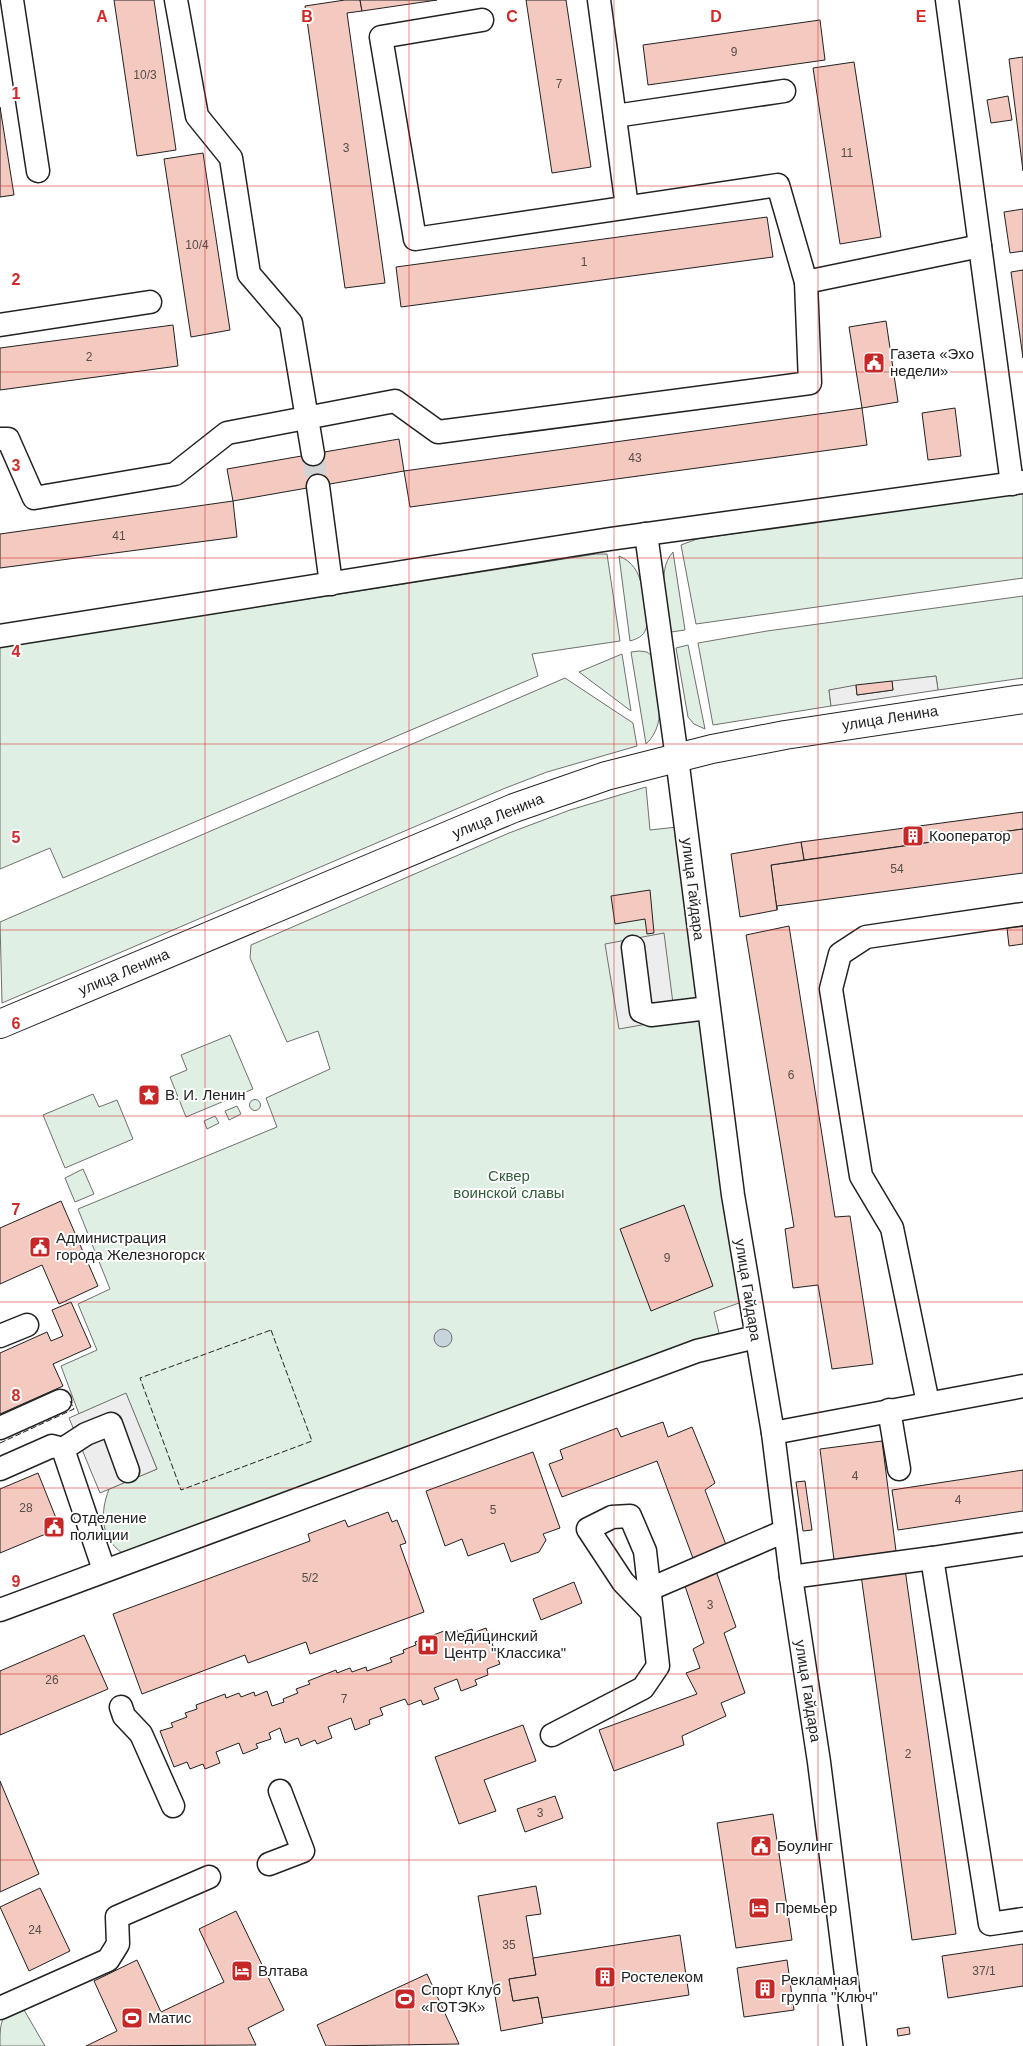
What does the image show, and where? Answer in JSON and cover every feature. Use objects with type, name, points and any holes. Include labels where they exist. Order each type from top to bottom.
[{"type":"main road","name":"улица Ленина","points":[[0,1024],[514,808],[606,776],[677,758],[785,735],[1023,699]]},
{"type":"street","points":[[12,0],[38,171]]},
{"type":"street","points":[[176,0],[197,116],[231,158],[249,274],[291,323],[313,454]]},
{"type":"street","points":[[599,0],[627,207]]},
{"type":"street","points":[[0,636],[646,534],[1017,483],[980,246],[947,0]]},
{"type":"street","points":[[0,439],[8,439],[34,498],[175,474],[227,432],[395,401],[438,432],[810,383],[806,282],[778,185],[415,239],[381,38],[482,20]]},
{"type":"street","points":[[615,116],[784,91]]},
{"type":"street","points":[[806,282],[980,246]]},
{"type":"street","points":[[0,325],[150,302]]},
{"type":"street","points":[[318,486],[332,584]]},
{"type":"street","name":"улица Гайдара","points":[[646,534],[677,758],[733,1195],[773,1433],[856,2046]]},
{"type":"street","points":[[928,1403],[892,1228],[861,1176],[831,989],[840,954],[866,937],[1023,914]]},
{"type":"street","points":[[633,947],[641,1011],[651,1016],[708,1008]]},
{"type":"street","points":[[0,1336],[27,1325]]},
{"type":"street","points":[[0,1610],[697,1351],[756,1337]]},
{"type":"street","points":[[773,1433],[1023,1386]]},
{"type":"street","points":[[0,1428],[60,1401]]},
{"type":"street","points":[[889,1410],[899,1469]]},
{"type":"street","points":[[0,1469],[52,1446],[63,1449],[86,1434],[111,1424],[128,1472]]},
{"type":"street","points":[[63,1449],[104,1570]]},
{"type":"street","points":[[552,1736],[588,1715],[643,1688],[658,1666],[645,1550],[630,1516],[612,1517],[588,1529],[623,1582],[651,1611]]},
{"type":"street","points":[[650,1589],[785,1531]]},
{"type":"street","points":[[791,1577],[1023,1544]]},
{"type":"street","points":[[932,1558],[990,1924],[1023,1919]]},
{"type":"street","points":[[121,1707],[124,1716],[141,1734],[173,1806]]},
{"type":"street","points":[[269,1864],[303,1851],[280,1791]]},
{"type":"street","points":[[0,2008],[108,1960],[118,1944],[116,1917],[209,1877]]},
{"type":"green space","points":[[1023,492],[1023,578],[696,624],[681,545],[697,539]]},
{"type":"green space","points":[[673,552],[685,630],[671,632],[664,580],[668,560]]},
{"type":"green space","points":[[596,554],[607,554],[620,641],[532,654],[538,676],[63,878],[50,848],[0,869],[0,647]]},
{"type":"green space","points":[[619,556],[628,561],[634,568],[639,576],[644,595],[647,625],[642,636],[630,641]]},
{"type":"green space","points":[[1023,596],[1023,678],[938,690],[936,676],[829,690],[831,706],[713,725],[698,643],[767,631]]},
{"type":"green space","points":[[688,645],[705,729],[694,724],[688,717],[676,648]]},
{"type":"green space","points":[[631,652],[647,652],[652,656],[660,702],[658,725],[646,744]]},
{"type":"green space","points":[[622,654],[631,711],[579,672]]},
{"type":"green space","points":[[565,678],[633,723],[637,746],[547,772],[503,789],[2,1003],[0,922]]},
{"type":"green space","name":"Сквер воинской славы","points":[[646,787],[650,830],[677,827],[743,1293],[739,1303],[714,1312],[719,1333],[122,1553],[109,1540],[104,1524],[104,1507],[109,1489],[157,1469],[126,1394],[79,1414],[61,1366],[97,1350],[78,1304],[110,1289],[78,1209],[277,1127],[266,1098],[330,1069],[318,1031],[287,1042],[250,958],[251,945],[509,833],[570,810]]},
{"type":"green space","points":[[230,1035],[253,1089],[186,1117],[170,1077],[187,1070],[181,1055]]},
{"type":"green space","points":[[93,1094],[99,1107],[117,1100],[133,1139],[65,1168],[43,1115]]},
{"type":"green space","points":[[255,1099],[261,1105],[255,1111],[249,1105]]},
{"type":"green space","points":[[237,1106],[241,1114],[229,1120],[225,1111]]},
{"type":"green space","points":[[215,1116],[219,1123],[207,1129],[204,1121]]},
{"type":"green space","points":[[83,1169],[94,1194],[75,1202],[65,1178]]},
{"type":"green space","points":[[20,2003],[45,2046],[0,2046],[2,2020],[8,2012]]},
{"type":"shaded area","points":[[936,676],[938,690],[831,706],[829,690],[856,685],[857,695],[893,690],[892,681]]},
{"type":"shaded area","points":[[664,933],[675,1019],[619,1029],[605,944]]},
{"type":"shaded area","points":[[439,1329],[447,1329],[452,1334],[450,1345],[439,1347],[434,1342],[434,1334]]},
{"type":"shaded area","points":[[126,1393],[157,1469],[100,1493],[69,1418]]},
{"type":"building","points":[[114,0],[154,0],[176,150],[137,156]]},
{"type":"building","points":[[345,0],[360,0],[362,11],[347,13],[385,283],[345,288],[305,6]]},
{"type":"building","points":[[360,0],[437,0],[362,11]]},
{"type":"building","points":[[526,0],[566,0],[591,167],[552,173]]},
{"type":"building","points":[[820,20],[825,60],[648,85],[643,45]]},
{"type":"building","points":[[1023,57],[1023,171],[1009,59]]},
{"type":"building","points":[[854,62],[881,237],[840,244],[813,68]]},
{"type":"building","points":[[1008,96],[1012,120],[991,123],[987,100]]},
{"type":"building","points":[[0,107],[14,195],[0,197]]},
{"type":"building","points":[[203,153],[230,330],[191,337],[164,159]]},
{"type":"building","points":[[1023,209],[1023,251],[1010,253],[1004,212]]},
{"type":"building","points":[[767,217],[773,257],[401,307],[396,267]]},
{"type":"building","points":[[1023,270],[1023,358],[1011,272]]},
{"type":"building","points":[[886,321],[898,402],[862,408],[849,327]]},
{"type":"building","points":[[173,325],[178,366],[0,390],[0,348]]},
{"type":"building","points":[[862,408],[867,445],[410,507],[404,471]]},
{"type":"building","points":[[955,408],[961,456],[928,460],[922,413]]},
{"type":"building","points":[[399,439],[404,471],[233,501],[227,469]]},
{"type":"building","points":[[233,501],[237,537],[0,568],[0,534]]},
{"type":"building","points":[[892,681],[893,690],[857,695],[856,685]]},
{"type":"building","name":"Кооператор","points":[[1023,812],[1023,829],[804,860],[801,842]]},
{"type":"building","points":[[1023,829],[1023,873],[777,906],[777,910],[771,865]]},
{"type":"building","points":[[801,842],[804,860],[771,865],[777,910],[740,917],[731,854]]},
{"type":"building","points":[[650,890],[654,933],[647,934],[645,919],[615,924],[611,896]]},
{"type":"building","points":[[789,926],[835,1217],[850,1216],[873,1364],[832,1369],[818,1285],[793,1288],[785,1229],[794,1227],[746,935]]},
{"type":"building","points":[[1023,926],[1023,944],[1009,946],[1007,928]]},
{"type":"building","name":"Администрация города Железногорск","points":[[61,1201],[98,1286],[59,1304],[42,1265],[0,1284],[0,1228]]},
{"type":"building","points":[[684,1205],[713,1286],[651,1311],[620,1229]]},
{"type":"building","points":[[71,1302],[91,1347],[53,1364],[63,1386],[0,1414],[0,1353],[47,1332],[51,1341],[63,1336],[52,1310]]},
{"type":"building","points":[[663,1422],[668,1437],[692,1427],[715,1483],[705,1490],[728,1550],[716,1571],[736,1627],[724,1633],[745,1693],[721,1703],[726,1716],[682,1736],[684,1745],[614,1771],[599,1730],[697,1694],[686,1673],[700,1668],[693,1649],[704,1643],[684,1583],[694,1561],[657,1461],[562,1497],[549,1464],[563,1459],[560,1450],[617,1428],[621,1437]]},
{"type":"building","points":[[882,1441],[896,1551],[834,1560],[820,1449]]},
{"type":"building","points":[[533,1452],[560,1528],[543,1534],[546,1540],[539,1552],[511,1562],[504,1543],[468,1556],[462,1539],[445,1546],[426,1491]]},
{"type":"building","points":[[1023,1470],[1023,1511],[898,1530],[892,1490]]},
{"type":"building","points":[[38,1473],[60,1528],[0,1553],[0,1489]]},
{"type":"building","points":[[805,1481],[812,1530],[803,1531],[796,1482]]},
{"type":"building","points":[[388,1512],[392,1522],[397,1520],[406,1543],[400,1545],[424,1612],[310,1654],[306,1642],[248,1663],[245,1655],[142,1694],[113,1614],[310,1541],[308,1534],[345,1520],[348,1527]]},
{"type":"building","points":[[905,1569],[956,1934],[912,1940],[861,1575]]},
{"type":"building","points":[[574,1582],[582,1603],[541,1620],[533,1599]]},
{"type":"building","points":[[486,1628],[500,1664],[487,1669],[488,1675],[475,1680],[477,1685],[461,1691],[457,1679],[434,1688],[439,1699],[423,1705],[421,1700],[408,1705],[405,1699],[380,1708],[383,1715],[369,1720],[370,1724],[355,1730],[351,1718],[328,1727],[332,1738],[317,1744],[315,1740],[301,1746],[298,1738],[285,1743],[280,1728],[269,1733],[271,1739],[256,1744],[258,1748],[243,1754],[239,1743],[216,1752],[220,1763],[205,1769],[203,1764],[190,1769],[187,1762],[174,1767],[160,1731],[173,1727],[171,1723],[187,1717],[185,1713],[197,1709],[196,1705],[225,1694],[226,1698],[239,1693],[241,1697],[254,1692],[255,1696],[267,1691],[272,1706],[284,1702],[283,1699],[298,1693],[296,1689],[310,1684],[308,1681],[336,1670],[337,1673],[350,1668],[352,1672],[366,1667],[367,1671],[392,1662],[390,1658],[404,1653],[403,1650],[416,1645],[415,1642],[444,1631],[445,1634],[457,1630],[458,1634],[472,1629],[473,1633]]},
{"type":"building","points":[[84,1635],[108,1689],[0,1735],[0,1671]]},
{"type":"building","points":[[523,1725],[536,1761],[484,1780],[496,1811],[459,1824],[435,1757]]},
{"type":"building","points":[[0,1781],[39,1874],[0,1892]]},
{"type":"building","points":[[555,1796],[563,1818],[525,1832],[517,1809]]},
{"type":"building","name":"Премьер","points":[[773,1814],[792,1940],[736,1948],[717,1823]]},
{"type":"building","points":[[536,1886],[541,1914],[526,1916],[536,1975],[509,1979],[513,2001],[538,1997],[543,2023],[501,2031],[478,1896]]},
{"type":"building","points":[[40,1888],[70,1951],[29,1971],[0,1907]]},
{"type":"building","name":"Влтава","points":[[236,1911],[284,2010],[248,2028],[256,2045],[86,2046],[117,2031],[94,1981],[137,1960],[161,2012],[224,1982],[199,1929]]},
{"type":"building","name":"Ростелеком","points":[[680,1935],[689,1995],[542,2018],[538,1997],[513,2001],[509,1979],[536,1975],[533,1958]]},
{"type":"building","points":[[1023,1944],[1023,1986],[948,1998],[942,1956]]},
{"type":"building","name":"Рекламная группа \"Ключ\"","points":[[787,1960],[794,2010],[744,2017],[737,1968]]},
{"type":"building","name":"Спорт Клуб «ГОТЭК»","points":[[427,1974],[459,2044],[326,2046],[317,2025]]},
{"type":"building","points":[[909,2027],[910,2034],[898,2036],[897,2029]]},
{"type":"tunnel","points":[[313,454],[318,486]]},
{"type":"fence","points":[[271,1330],[312,1441],[181,1490],[140,1378],[271,1330]]},
{"type":"fence","points":[[0,1443],[74,1409],[70,1401]]},
{"type":"place","name":"Газета «Эхо недели»","points":[[874,363]]},
{"type":"place","name":"Кооператор","points":[[913,836]]},
{"type":"place","name":"В. И. Ленин","points":[[149,1095]]},
{"type":"place","name":"Администрация города Железногорск","points":[[40,1247]]},
{"type":"place","name":"Отделение полиции","points":[[54,1527]]},
{"type":"place","name":"Медицинский Центр \"Классика\"","points":[[428,1645]]},
{"type":"place","name":"Боулинг","points":[[761,1846]]},
{"type":"place","name":"Премьер","points":[[759,1908]]},
{"type":"place","name":"Влтава","points":[[242,1971]]},
{"type":"place","name":"Ростелеком","points":[[605,1977]]},
{"type":"place","name":"Рекламная группа \"Ключ\"","points":[[765,1989]]},
{"type":"place","name":"Спорт Клуб «ГОТЭК»","points":[[405,1999]]},
{"type":"place","name":"Матис","points":[[132,2018]]}]
